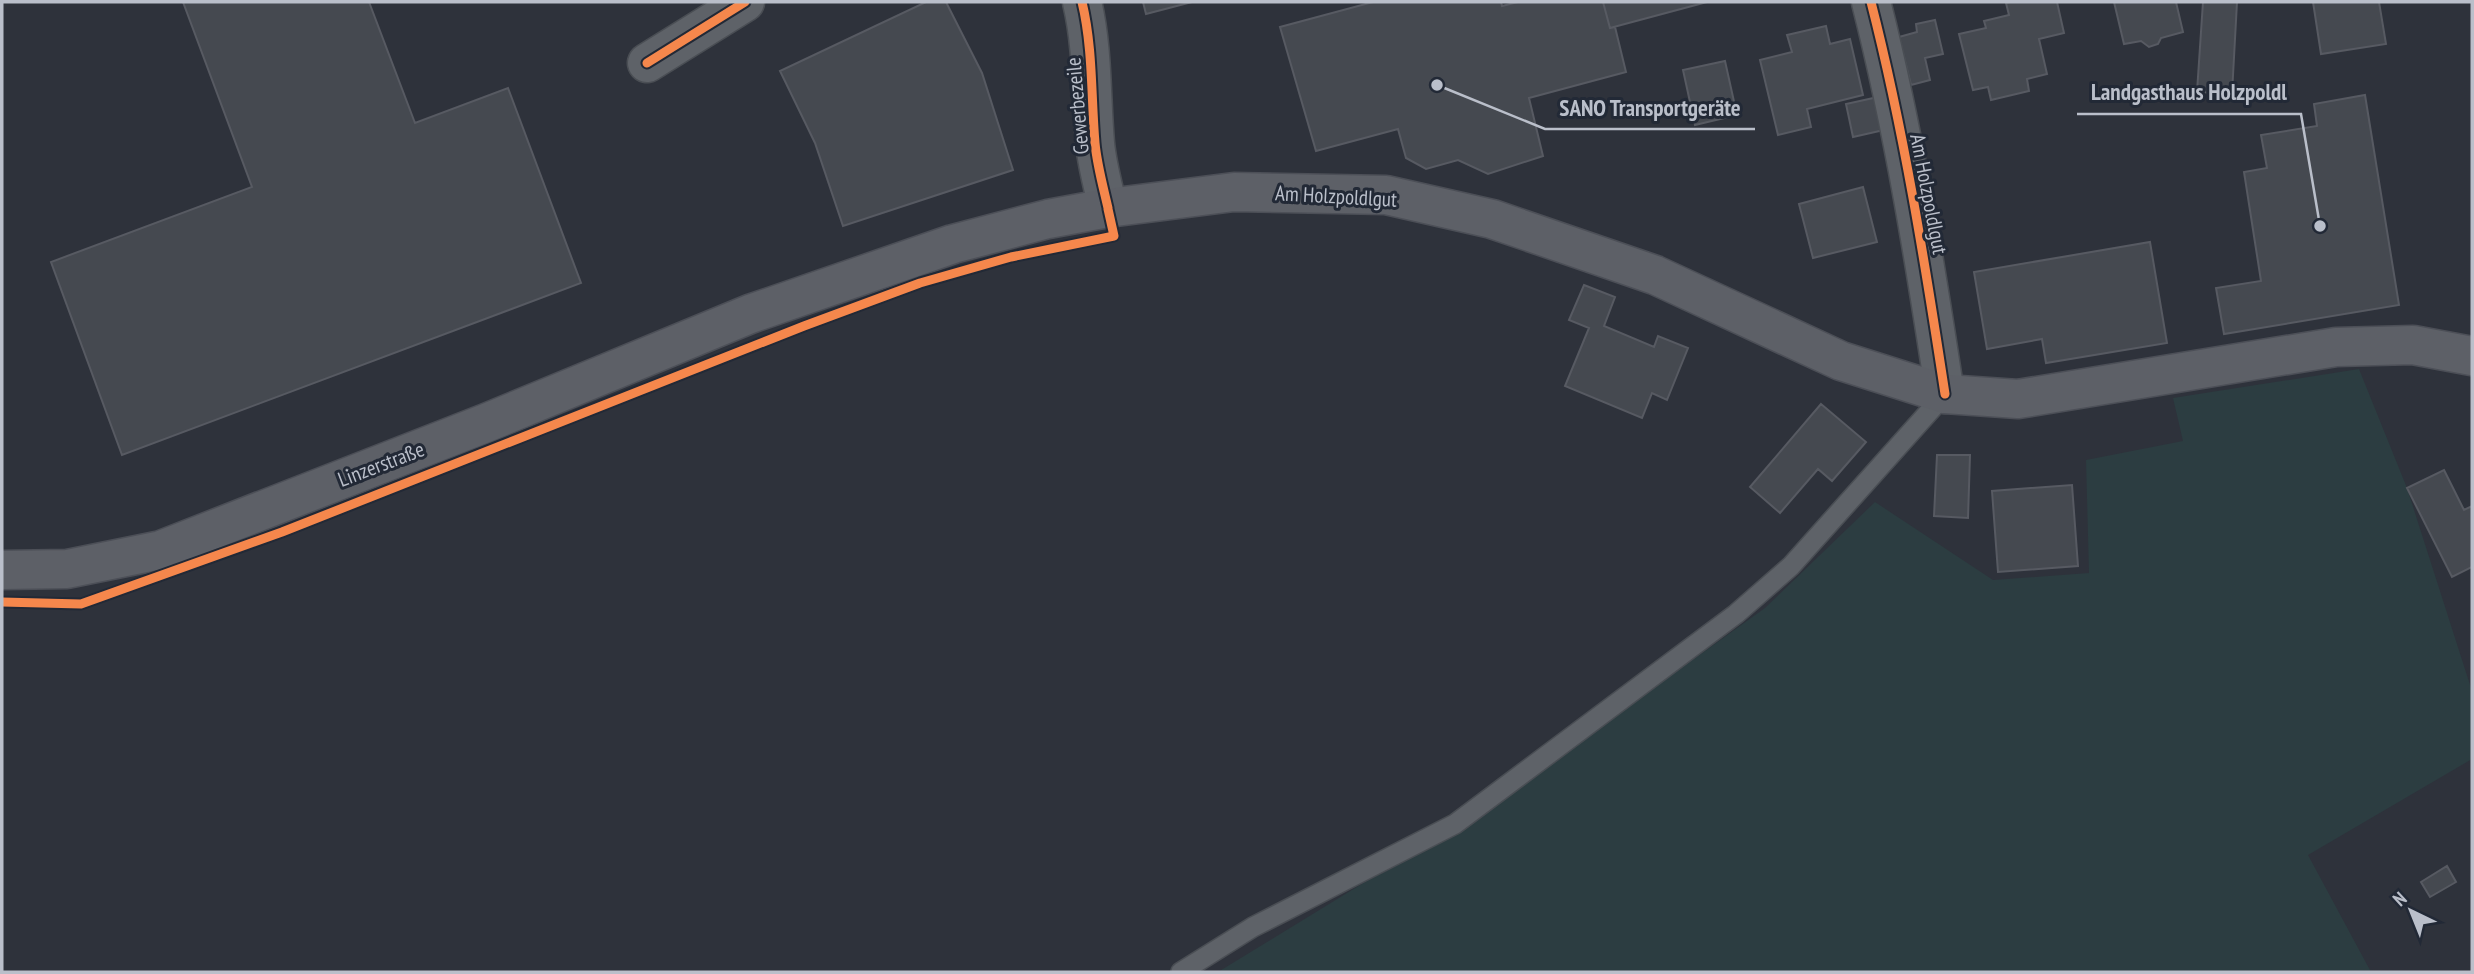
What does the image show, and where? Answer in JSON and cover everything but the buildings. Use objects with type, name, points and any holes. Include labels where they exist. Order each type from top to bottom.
[{"type":"main road","name":"Am Holzpoldlgut","points":[[750,314],[953,244],[1048,219],[1108,208],[1234,192],[1387,195],[1492,219],[1655,275],[1841,361],[1945,394],[2018,399],[2336,347],[2413,345],[2472,356]]},
{"type":"main road","name":"Linzerstraße","points":[[2,570],[68,569],[161,550],[486,423],[750,314]]},
{"type":"street","points":[[647,63],[745,2]]},
{"type":"street","name":"Gewerbezeile","points":[[1082,2],[1087,21],[1094,90],[1095,145],[1108,208]]},
{"type":"street","name":"Am Holzpoldlgut","points":[[1871,2],[1921,236],[1945,394]]},
{"type":"lane","points":[[1181,972],[1326,888],[1401,854],[1455,824],[1736,614],[1791,566],[1945,394]]},
{"type":"shaded area","points":[[2359,369],[2407,488],[2472,691],[2472,759],[2308,855],[2371,972],[1218,972],[1365,882],[1462,831],[1624,709],[1765,608],[1875,502],[1993,580],[2089,573],[2086,460],[2183,441],[2173,398]]},
{"type":"cycle path","points":[[647,63],[745,2]]},
{"type":"cycle path","points":[[1082,2],[1090,54],[1096,151],[1108,208]]},
{"type":"cycle path","points":[[1871,2],[1904,148],[1945,394]]},
{"type":"cycle path","points":[[2,602],[81,604],[282,532],[804,326],[920,283],[1011,257],[1114,236],[1108,209]]},
{"type":"place","name":"SANO Transportgeräte","points":[[1437,85]]},
{"type":"place","name":"Landgasthaus Holzpoldl","points":[[2320,226]]}]
